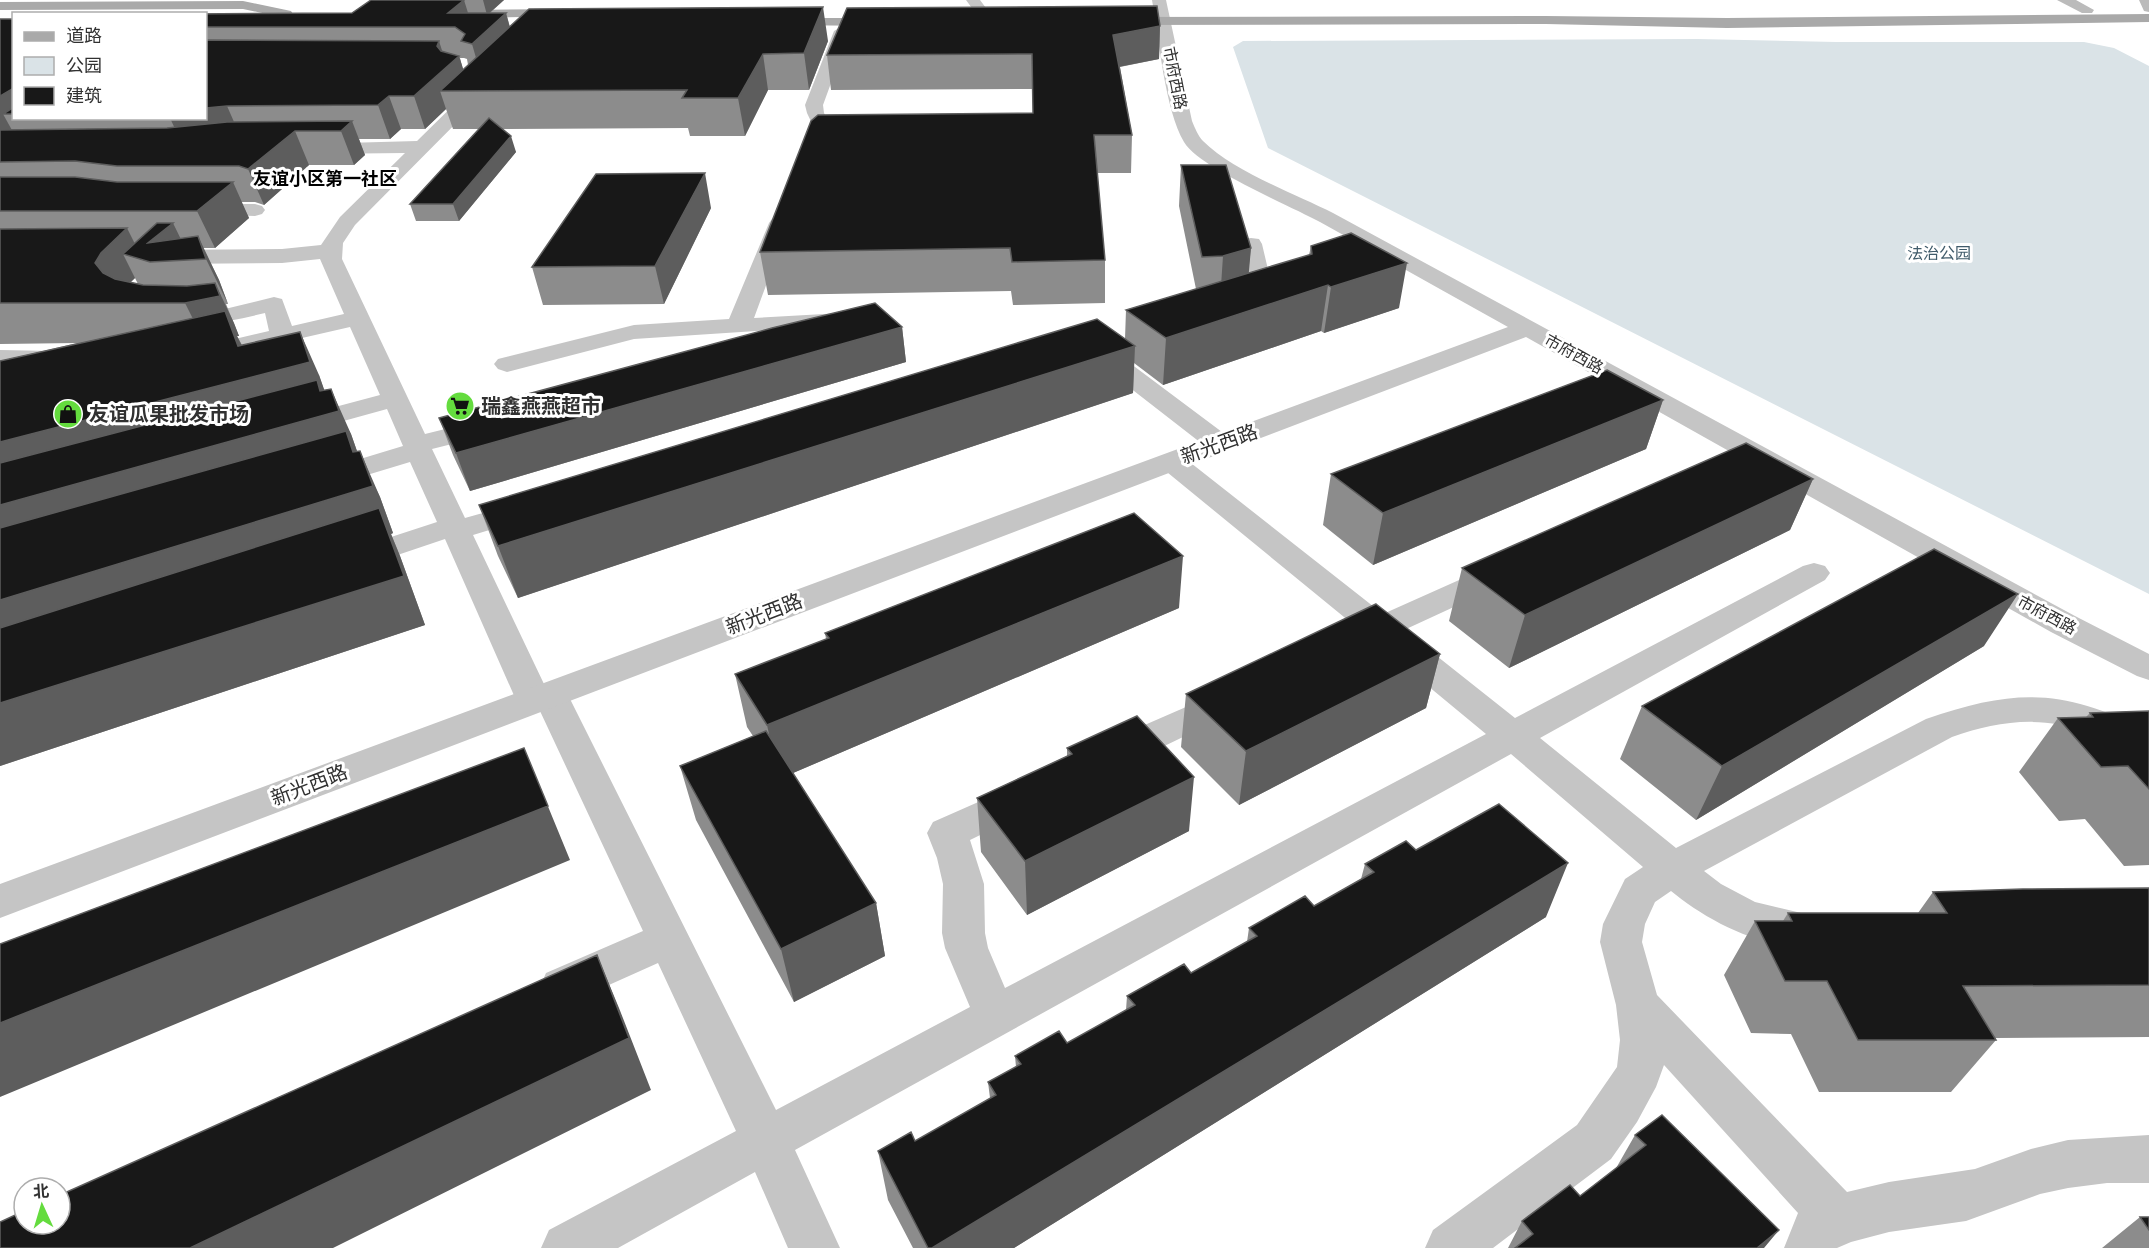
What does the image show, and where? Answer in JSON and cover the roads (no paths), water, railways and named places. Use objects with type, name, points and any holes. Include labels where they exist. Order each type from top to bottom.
[{"type":"main road","points":[[2064,0],[2149,32]]},
{"type":"main road","points":[[1100,22],[1162,16],[2087,10],[2149,8],[2146,0]]},
{"type":"main road","points":[[0,6],[243,5],[293,17]]},
{"type":"main road","points":[[1503,6],[1549,12]]},
{"type":"main road","points":[[960,13],[985,14]]},
{"type":"main road","points":[[207,15],[293,17]]},
{"type":"main road","points":[[1162,16],[1727,23],[2149,18]]},
{"type":"main road","points":[[250,23],[293,17]]},
{"type":"main road","points":[[766,17],[899,22],[842,31],[766,17]]},
{"type":"main road","points":[[452,18],[583,18],[538,31],[452,18]]},
{"type":"main road","points":[[800,22],[899,22]]},
{"type":"main road","points":[[1727,23],[1787,30],[1843,33],[2149,32]]},
{"type":"street","name":"市府西路","points":[[1162,16],[1184,121],[1188,134],[1199,148],[1234,171],[1326,217],[2063,624],[2149,668]]},
{"type":"street","points":[[801,165],[805,154],[822,141],[825,134],[824,125],[814,112],[814,105],[842,31]]},
{"type":"street","points":[[483,77],[421,147],[347,221],[335,237],[331,252],[333,269],[455,528],[668,939],[766,1141],[814,1248]]},
{"type":"street","points":[[302,148],[421,147]]},
{"type":"street","points":[[739,325],[784,208]]},
{"type":"street","points":[[179,210],[255,210]]},
{"type":"street","points":[[1226,309],[1258,299],[1262,295],[1251,244]]},
{"type":"street","points":[[138,257],[164,265],[331,252]]},
{"type":"street","points":[[164,314],[229,315],[274,304],[282,335]]},
{"type":"street","points":[[172,360],[356,318]]},
{"type":"street","points":[[507,364],[634,332],[739,325],[865,326],[809,346]]},
{"type":"street","name":"新光西路","points":[[0,900],[1528,328]]},
{"type":"street","points":[[1128,340],[1085,353],[1220,444]]},
{"type":"street","points":[[0,358],[79,359]]},
{"type":"street","points":[[270,433],[394,399]]},
{"type":"street","points":[[294,488],[417,448],[508,422]]},
{"type":"street","points":[[1172,462],[1512,735],[1706,896],[1732,913],[1755,921],[1775,925],[1826,928]]},
{"type":"street","points":[[329,567],[455,528],[547,504]]},
{"type":"street","points":[[1335,649],[1526,562]]},
{"type":"street","points":[[567,1248],[1814,573]]},
{"type":"street","points":[[1088,767],[1249,690]]},
{"type":"street","points":[[1451,1248],[1594,1142],[1620,1106],[1640,1072],[1644,1040],[1638,1005],[1622,942],[1624,924],[1640,891],[1674,868],[1939,728],[1987,712],[2042,709],[2066,712],[2112,727],[2149,748]]},
{"type":"street","points":[[997,1016],[969,959],[963,936],[965,897],[962,878],[956,852],[947,833],[1044,787]]},
{"type":"street","points":[[526,1003],[668,939]]},
{"type":"street","points":[[1638,1005],[1824,1233],[1937,1198],[1968,1196],[2040,1170],[2086,1159],[2149,1159]]},
{"type":"place","name":"瑞鑫燕燕超市","points":[[460,406]]},
{"type":"place","name":"友谊瓜果批发市场","points":[[68,414]]},
{"type":"district","name":"友谊小区第一社区","points":[[325,178]]},
{"type":"park label","name":"法治公园","points":[[1939,253]]}]
